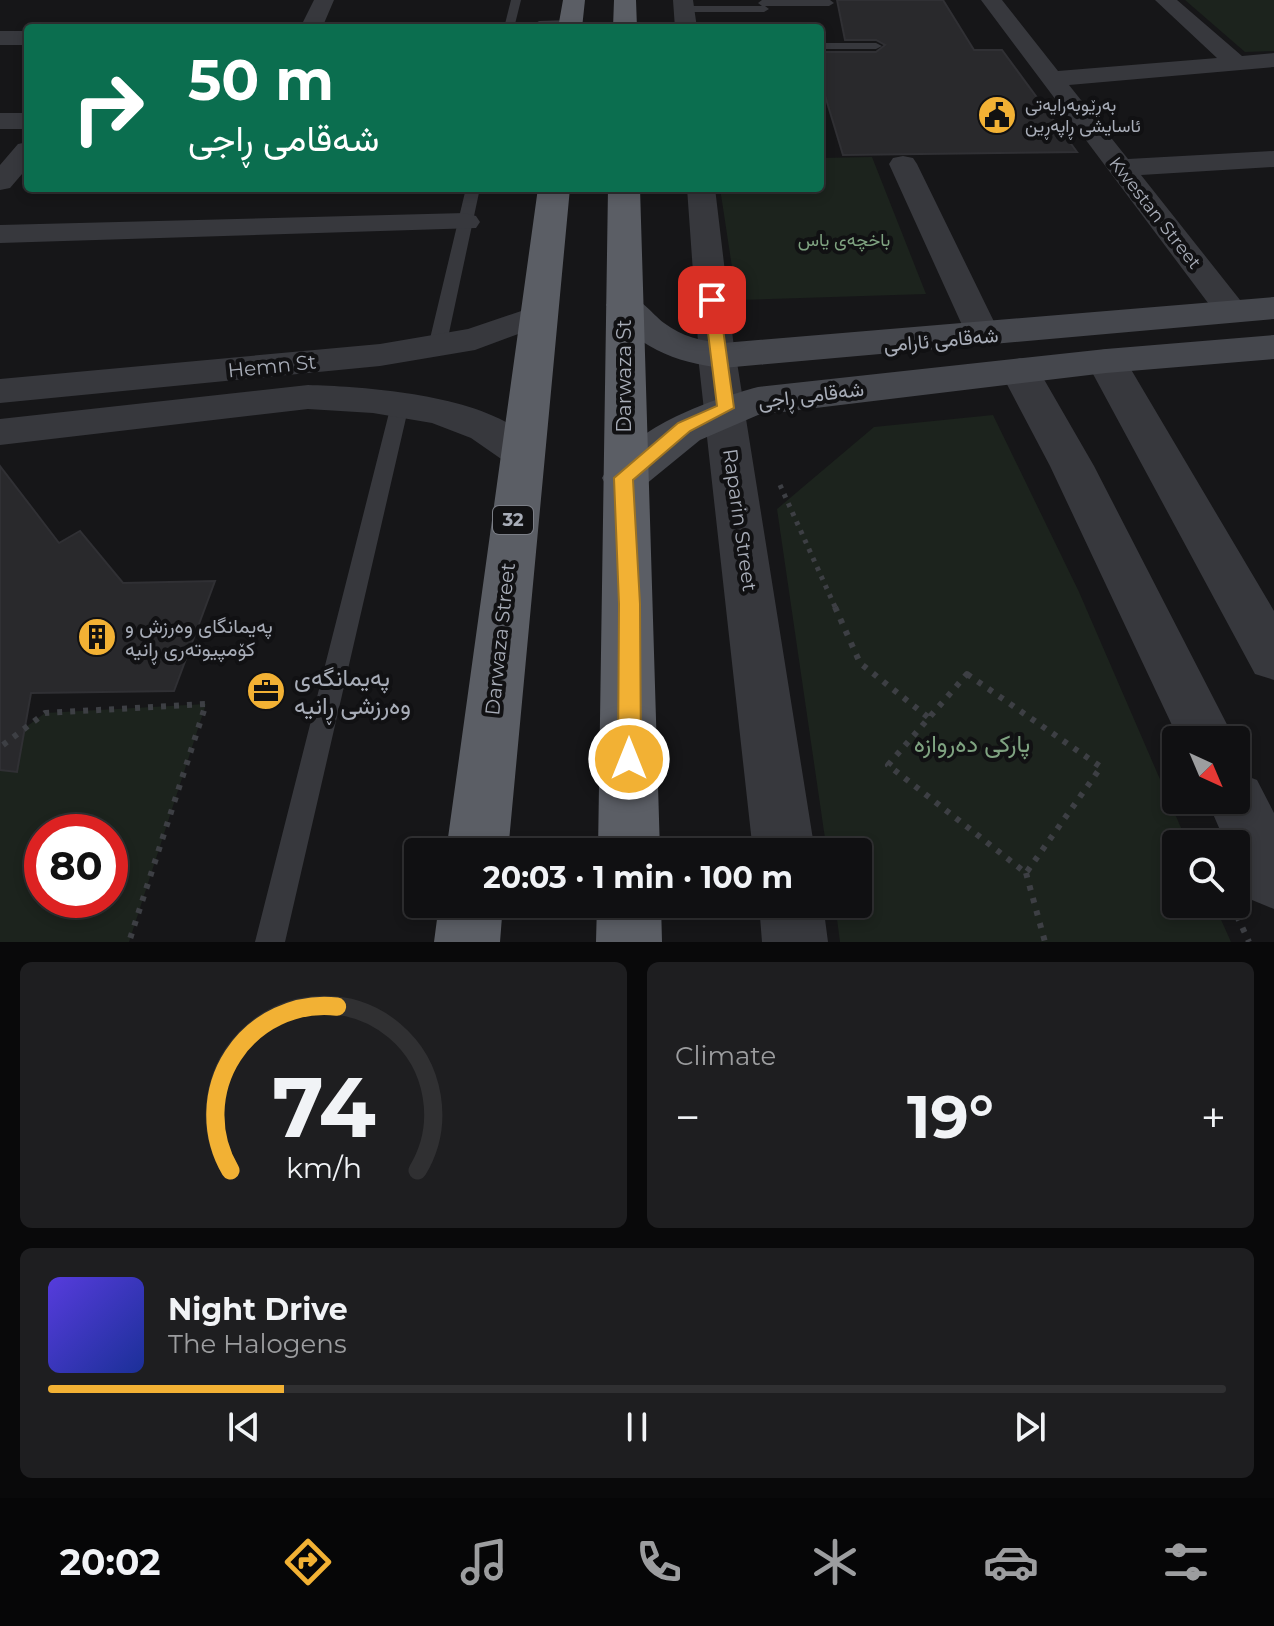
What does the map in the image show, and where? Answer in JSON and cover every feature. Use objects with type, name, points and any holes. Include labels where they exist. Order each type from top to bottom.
[{"type":"highway","points":[[571,24],[574,0]]},
{"type":"highway","points":[[625,0],[625,24]]},
{"type":"highway","name":"Darwaza Street","points":[[479,838],[554,192]]},
{"type":"highway","name":"Darwaza St","points":[[624,192],[624,478],[630,604],[629,838]]},
{"type":"highway","points":[[467,942],[470,918]]},
{"type":"highway","points":[[629,918],[629,942]]},
{"type":"main road","name":"شەقامی ئارامی","points":[[624,305],[650,333],[669,344],[717,356],[795,353],[1274,308]]},
{"type":"main road","name":"شەقامی ڕاجی","points":[[624,478],[684,427],[725,408],[802,395],[1106,361],[1274,347]]},
{"type":"main road","points":[[795,353],[784,366],[783,374],[786,382],[802,395]]},
{"type":"street","points":[[313,24],[324,0]]},
{"type":"street","name":"Kwestan Street","points":[[991,0],[1232,312]]},
{"type":"street","points":[[1165,0],[1236,63]]},
{"type":"street","points":[[0,38],[24,38]]},
{"type":"street","points":[[1052,79],[1274,60]]},
{"type":"street","points":[[0,121],[24,121]]},
{"type":"street","points":[[0,182],[24,155]]},
{"type":"street","points":[[1121,168],[1274,159]]},
{"type":"street","points":[[903,164],[984,336]]},
{"type":"street","name":"Raparin Street","points":[[701,192],[717,356],[782,838]]},
{"type":"street","points":[[0,234],[465,222]]},
{"type":"street","name":"Hemn St","points":[[0,391],[437,347],[475,339],[539,315]]},
{"type":"street","points":[[1106,361],[1259,605],[1274,658]]},
{"type":"street","points":[[1020,371],[1079,479],[1178,726]]},
{"type":"street","name":"Hemn St","points":[[0,432],[308,397],[400,405],[460,418],[482,427],[521,453]]},
{"type":"street","points":[[1243,814],[1274,878]]},
{"type":"street","points":[[792,918],[795,942]]},
{"type":"lane","points":[[510,24],[516,0]]},
{"type":"lane","points":[[684,12],[829,3]]},
{"type":"lane","points":[[824,46],[876,46]]},
{"type":"lane","points":[[437,347],[472,192]]},
{"type":"lane","points":[[270,942],[400,405]]},
{"type":"path","points":[[773,470],[860,663],[929,718]]},
{"type":"path","points":[[1026,873],[1101,767],[967,674],[888,765],[1026,873],[1045,942]]},
{"type":"path","points":[[1,747],[45,713],[206,704],[129,942]]},
{"type":"path","points":[[1238,918],[1249,942]]},
{"type":"green space","points":[[1185,0],[1274,0],[1274,51],[1245,52]]},
{"type":"green space","name":"باخچەی یاس","points":[[872,157],[926,294],[737,300],[721,192],[824,192],[824,158]]},
{"type":"green space","name":"پارکی دەروازە","points":[[993,415],[1079,592],[1162,784],[1162,814],[1175,814],[1182,830],[1162,830],[1162,918],[1220,918],[1231,942],[840,942],[837,918],[872,918],[872,838],[825,838],[777,509],[874,427]]},
{"type":"green space","points":[[206,704],[129,942],[0,942],[0,746],[45,713]]},
{"type":"building","name":"بەڕێوبەرایەتی ئاسایشی ڕاپەڕین","points":[[837,0],[943,0],[974,50],[1002,50],[1077,152],[843,155],[824,92],[824,52],[876,52],[885,45],[876,40],[845,40]]},
{"type":"building","name":"پەیمانگای وەرزش و کۆمپیوتەری ڕانیە","points":[[0,466],[59,543],[80,531],[123,583],[215,581],[174,691],[31,693],[17,772],[0,770]]},
{"type":"place","name":"بەڕێوبەرایەتی ئاسایشی ڕاپەڕین","points":[[997,115]]},
{"type":"place","name":"پەیمانگای وەرزش و کۆمپیوتەری ڕانیە","points":[[97,637]]},
{"type":"place","name":"پەیمانگەی وەرزشی ڕانیە","points":[[266,691]]},
{"type":"route","points":[[629,759],[630,604],[624,478],[684,427],[725,408],[712,300]]}]
